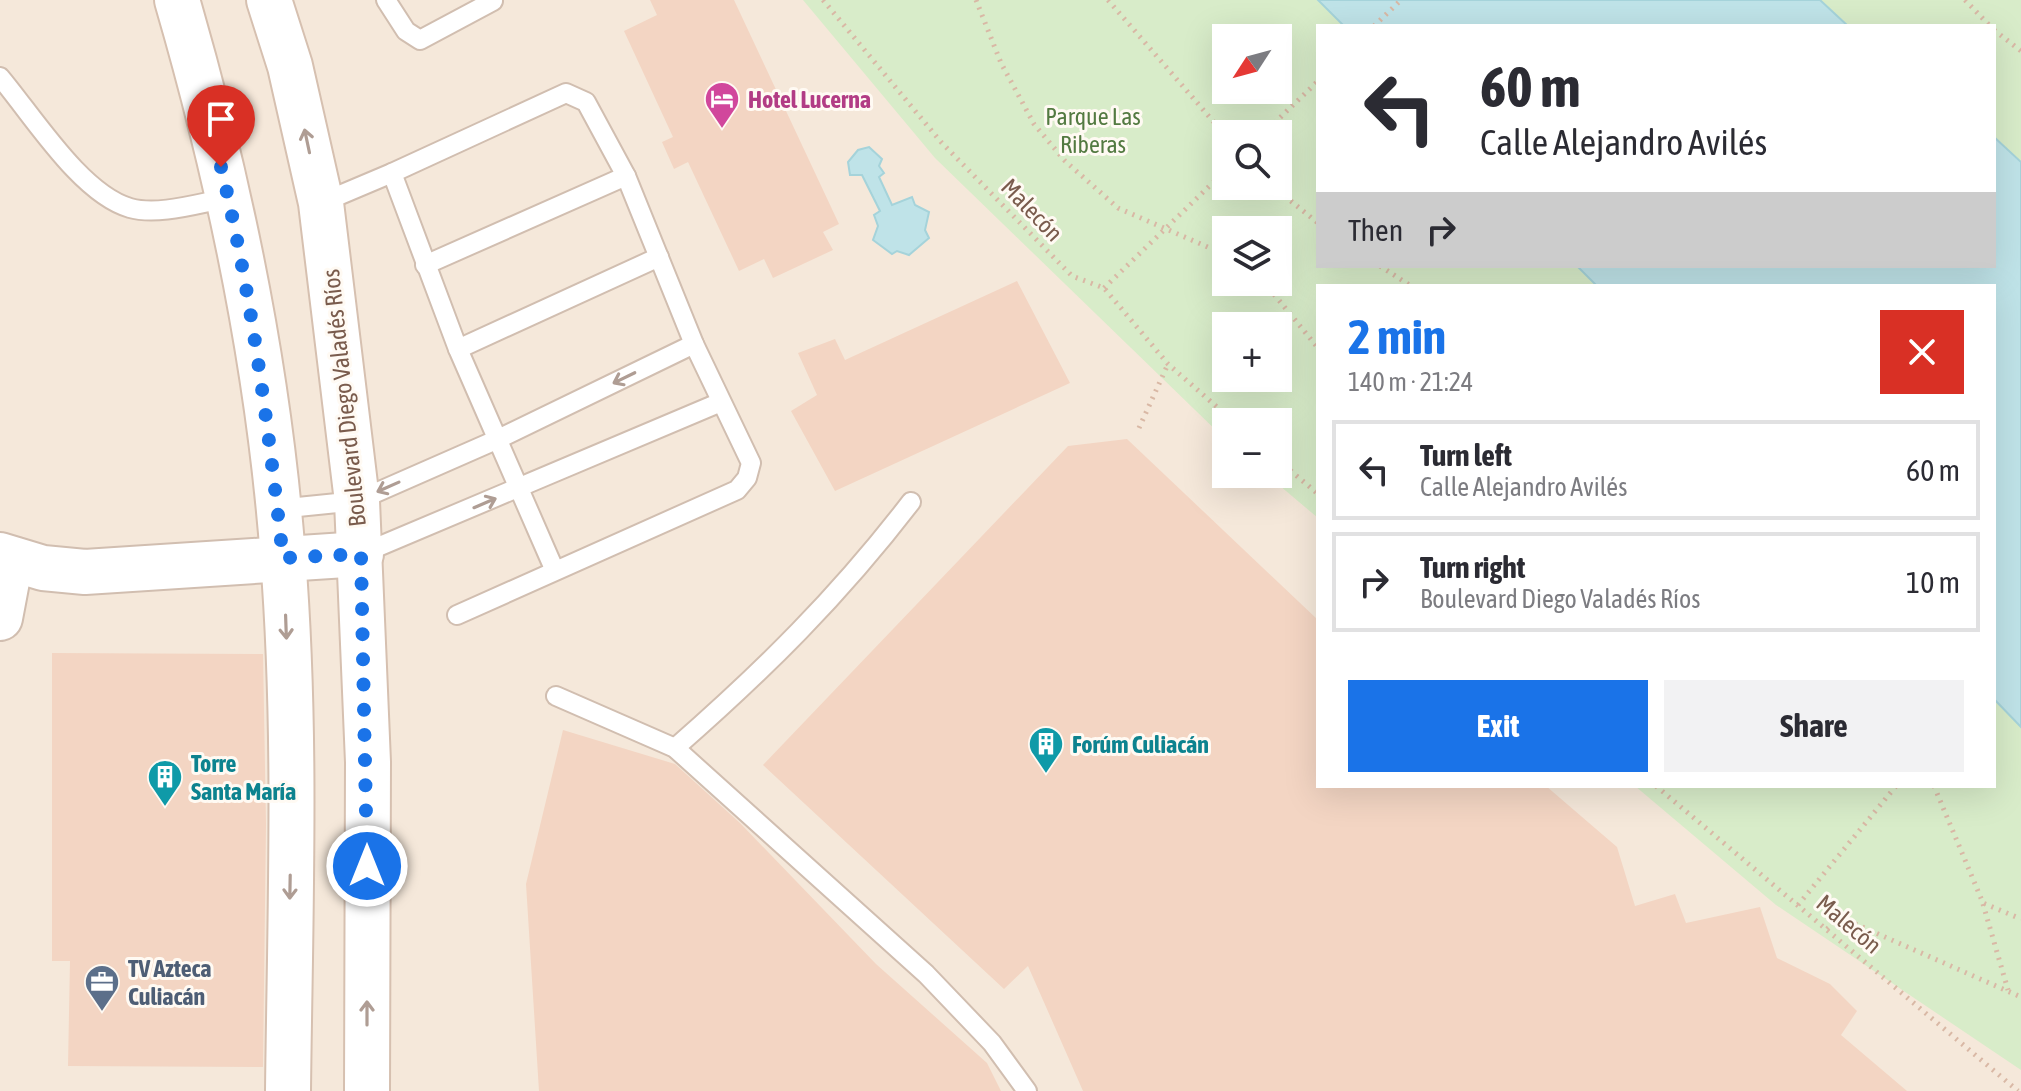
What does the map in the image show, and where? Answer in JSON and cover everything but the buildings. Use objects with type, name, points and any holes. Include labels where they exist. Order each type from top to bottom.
[{"type":"main road","points":[[177,0],[228,198],[264,387],[283,558],[292,773],[288,1091]]},
{"type":"main road","name":"Boulevard Diego Valadés Ríos","points":[[269,0],[290,66],[321,203],[357,501],[368,762],[367,1091]]},
{"type":"main road","points":[[0,618],[6,557],[43,568],[85,572],[361,554]]},
{"type":"lane","points":[[386,0],[406,31],[420,40],[493,1]]},
{"type":"lane","points":[[0,77],[81,176],[107,199],[132,209],[160,209],[228,198]]},
{"type":"lane","points":[[321,203],[566,93],[586,102],[626,176],[694,344],[751,463],[747,478],[737,490],[457,615]]},
{"type":"lane","points":[[392,173],[458,349],[555,571]]},
{"type":"lane","points":[[425,265],[626,176]]},
{"type":"lane","points":[[458,349],[659,257]]},
{"type":"lane","points":[[278,509],[357,501],[496,440],[694,344]]},
{"type":"lane","points":[[361,554],[721,402]]},
{"type":"lane","points":[[675,748],[766,668],[825,608],[911,502]]},
{"type":"lane","points":[[556,696],[675,748],[926,974],[992,1043],[1027,1091]]},
{"type":"path","name":"Malecón","points":[[823,0],[941,142],[1072,276],[1104,288],[1168,364],[1218,408]]},
{"type":"path","points":[[976,0],[1001,63],[1034,124],[1065,161],[1118,208],[1212,249]]},
{"type":"path","points":[[1108,0],[1212,120]]},
{"type":"path","points":[[1376,24],[1401,0]]},
{"type":"path","points":[[1965,0],[1988,24]]},
{"type":"path","points":[[1996,32],[2021,51]]},
{"type":"path","points":[[1278,120],[1316,83]]},
{"type":"path","points":[[1104,288],[1212,184]]},
{"type":"path","points":[[1289,200],[1316,221]]},
{"type":"path","points":[[1383,268],[1408,284]]},
{"type":"path","points":[[1275,296],[1316,346]]},
{"type":"path","points":[[1139,428],[1168,364]]},
{"type":"path","points":[[1292,472],[1316,492]]},
{"type":"path","name":"Malecón","points":[[1658,788],[2018,1091]]},
{"type":"path","points":[[1798,905],[1894,788]]},
{"type":"path","points":[[1935,788],[1983,903],[2009,991]]},
{"type":"path","points":[[1983,903],[2021,919]]},
{"type":"path","points":[[1827,929],[1837,920],[1851,922],[2021,997]]},
{"type":"shaded area","points":[[0,0],[2021,0],[2021,1091],[0,1091]]},
{"type":"green space","name":"Parque Las Riberas","points":[[803,0],[1318,0],[1342,24],[1316,24],[1316,268],[1579,268],[1595,284],[1316,284],[1316,516],[1283,488],[1292,488],[1292,408],[1212,408],[1212,426],[935,158]]},
{"type":"green space","points":[[1820,0],[2021,0],[2021,162],[1996,139],[1996,24],[1846,24]]},
{"type":"green space","points":[[1996,701],[2021,727],[2021,1070],[1776,905],[1637,788],[1996,788]]},
{"type":"water","points":[[1318,0],[1820,0],[1846,24],[1342,24]]},
{"type":"water","points":[[1996,139],[2021,162],[2021,727],[1996,701],[1996,284],[1595,284],[1579,268],[1996,268]]},
{"type":"water","points":[[869,147],[882,159],[879,166],[884,173],[879,177],[892,205],[912,197],[915,205],[929,212],[925,230],[929,238],[909,255],[897,251],[892,254],[873,240],[878,226],[874,215],[880,211],[862,175],[850,175],[848,162],[858,150]]},
{"type":"place","name":"Hotel Lucerna","points":[[722,130]]},
{"type":"place","name":"Forúm Culiacán","points":[[1046,775]]},
{"type":"place","name":"Torre Santa María","points":[[165,808]]},
{"type":"place","name":"TV Azteca Culiacán","points":[[102,1013]]},
{"type":"route","points":[[221,167],[241,254],[264,387],[283,558],[361,554],[368,762],[367,866]]}]
